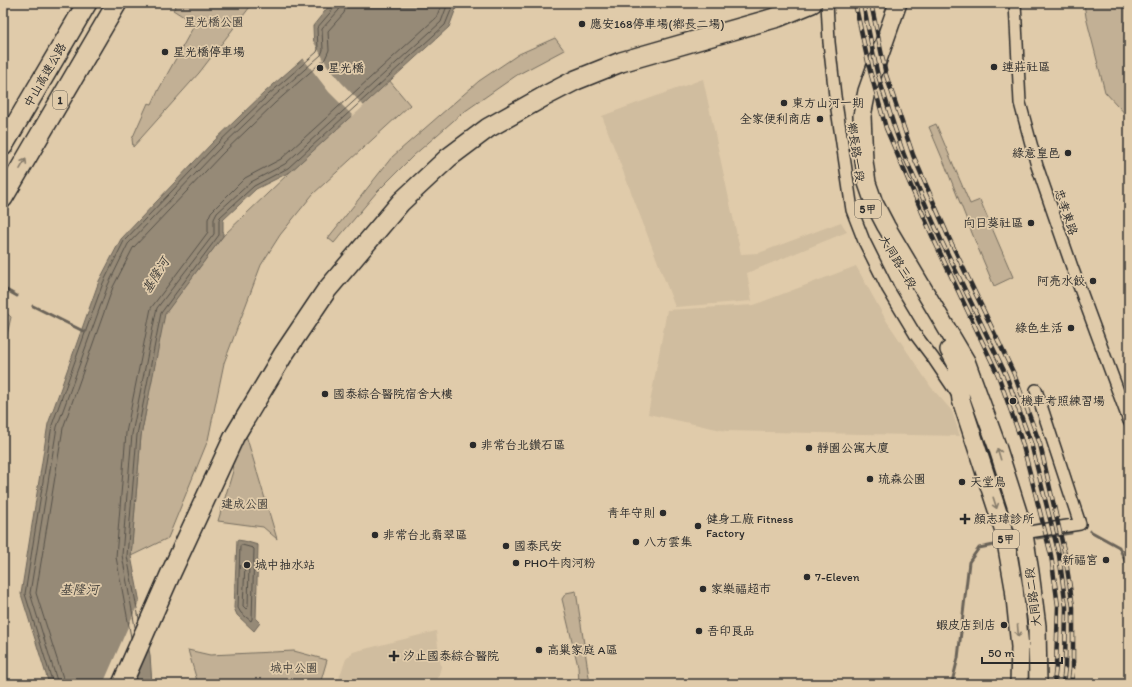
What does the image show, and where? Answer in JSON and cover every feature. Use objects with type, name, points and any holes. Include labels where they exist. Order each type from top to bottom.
[{"type":"highway","name":"中山高速公路","points":[[3,146],[87,3]]},
{"type":"highway","name":"1","points":[[3,198],[118,3]]},
{"type":"highway","points":[[113,684],[184,525],[229,434],[265,372],[323,285],[373,224],[426,169],[464,138],[508,108],[578,72],[631,51],[750,18],[794,3]]},
{"type":"highway","points":[[122,684],[170,575],[234,437],[283,355],[326,291],[401,202],[448,158],[488,128],[576,80],[621,62],[778,17],[812,3]]},
{"type":"main road","name":"大同路三段","points":[[890,3],[859,92],[854,118],[856,160],[865,202],[883,238],[937,327],[956,363],[961,400]]},
{"type":"main road","name":"大同路三段","points":[[898,3],[867,91],[862,116],[864,161],[867,183],[874,203],[886,226],[966,361],[979,396]]},
{"type":"main road","name":"大同路二段","points":[[979,396],[997,446],[1023,533],[1037,626],[1038,684]]},
{"type":"main road","name":"大同路二段","points":[[961,400],[1004,531],[1014,588],[1020,647],[1019,684]]},
{"type":"street","name":"鄉長路一段","points":[[827,3],[835,96],[852,210],[864,241],[888,289],[915,334],[961,400]]},
{"type":"street","name":"忠孝東路","points":[[1016,3],[1020,103],[1037,166],[1072,267],[1129,421]]},
{"type":"street","points":[[1023,533],[1080,524],[1036,390]]},
{"type":"street","points":[[961,400],[979,396]]},
{"type":"shaded area","points":[[703,79],[741,254],[759,253],[841,222],[847,232],[747,273],[752,301],[675,307],[602,116]]},
{"type":"shaded area","points":[[856,266],[886,320],[931,387],[952,411],[960,436],[726,431],[648,414],[667,310],[754,305]]},
{"type":"shaded area","name":"汐止國泰綜合醫院","points":[[436,631],[441,667],[436,684],[337,684],[346,659],[353,652]]},
{"type":"green space","name":"星光橋公園","points":[[178,3],[253,3],[199,73],[133,147],[132,139],[148,103],[152,104],[195,24],[173,10]]},
{"type":"green space","points":[[1084,3],[1129,3],[1129,118],[1105,92],[1086,17]]},
{"type":"green space","points":[[555,38],[564,50],[517,75],[461,114],[413,156],[376,193],[334,243],[328,238],[392,157],[479,81],[519,54]]},
{"type":"green space","points":[[389,80],[410,105],[313,194],[280,235],[261,265],[224,363],[208,440],[168,538],[131,556],[141,436],[164,314],[223,236]]},
{"type":"green space","points":[[936,124],[970,204],[980,200],[1013,277],[994,286],[929,127]]},
{"type":"green space","points":[[3,310],[11,317],[3,353]]},
{"type":"green space","name":"建成公園","points":[[246,435],[277,539],[263,527],[218,521],[233,471],[232,461]]},
{"type":"green space","points":[[576,591],[590,684],[579,684],[578,666],[562,599],[566,593]]},
{"type":"green space","name":"城中公園","points":[[188,650],[210,655],[294,651],[327,660],[320,684],[198,684]]},
{"type":"water","name":"基隆河","points":[[334,3],[458,3],[449,27],[290,172],[256,189],[223,220],[223,236],[165,314],[141,436],[131,556],[150,655],[152,684],[49,684],[21,594],[48,424],[99,281],[121,239],[212,143],[265,92],[314,49],[313,26],[329,6]]},
{"type":"water","points":[[237,540],[258,545],[256,619],[260,623],[254,631],[237,615],[234,608]]},
{"type":"pier","points":[[312,39],[327,65],[364,106],[353,116],[329,92],[302,57],[312,48]]},
{"type":"pier","points":[[141,597],[148,636],[127,684],[103,684]]},
{"type":"waterway","points":[[3,288],[17,296]]},
{"type":"waterway","points":[[33,306],[85,332]]},
{"type":"waterway","points":[[1090,531],[1119,547],[1129,570]]},
{"type":"waterway","points":[[1037,538],[1071,533]]},
{"type":"waterway","points":[[950,684],[952,682],[958,658],[969,562],[979,548],[994,545]]},
{"type":"railway","points":[[855,3],[870,71],[886,128],[934,240],[998,375],[1022,442],[1051,555],[1058,606],[1054,684]]},
{"type":"railway","points":[[863,3],[877,72],[904,155],[941,240],[1006,375],[1031,443],[1059,555],[1066,607],[1065,667],[1063,684]]},
{"type":"railway","points":[[871,3],[886,75],[913,155],[949,238],[1014,374],[1040,444],[1065,555],[1073,607],[1073,668],[1071,684]]},
{"type":"place","name":"應安168停車場(鄉長二場)","points":[[582,24]]},
{"type":"place","name":"星光橋停車場","points":[[165,52]]},
{"type":"place","name":"連莊社區","points":[[994,67]]},
{"type":"place","name":"星光橋","points":[[320,68]]},
{"type":"place","name":"東方山河一期","points":[[784,103]]},
{"type":"place","name":"全家便利商店","points":[[820,119]]},
{"type":"place","name":"綠意皇邑","points":[[1068,153]]},
{"type":"place","name":"向日葵社區","points":[[1031,223]]},
{"type":"place","name":"阿亮水餃","points":[[1093,281]]},
{"type":"place","name":"綠色生活","points":[[1071,328]]},
{"type":"place","name":"國泰綜合醫院宿舍大樓","points":[[325,394]]},
{"type":"place","name":"機車考照練習場","points":[[1013,401]]},
{"type":"place","name":"非常台北鑽石區","points":[[473,445]]},
{"type":"place","name":"靜園公寓大廈","points":[[809,448]]},
{"type":"place","name":"琉森公園","points":[[870,479]]},
{"type":"place","name":"天堂鳥","points":[[962,482]]},
{"type":"place","name":"青年守則","points":[[663,513]]},
{"type":"place","name":"顏志瑋診所","points":[[965,519]]},
{"type":"place","name":"健身工廠 Fitness Factory","points":[[698,526]]},
{"type":"place","name":"非常台北翡翠區","points":[[375,535]]},
{"type":"place","name":"八方雲集","points":[[636,542]]},
{"type":"place","name":"國泰民安","points":[[506,546]]},
{"type":"place","name":"新福宮","points":[[1106,560]]},
{"type":"place","name":"PHO牛肉河粉","points":[[516,563]]},
{"type":"place","name":"城中抽水站","points":[[247,565]]},
{"type":"place","name":"7-Eleven","points":[[807,577]]},
{"type":"place","name":"家樂福超市","points":[[703,589]]},
{"type":"place","name":"蝦皮店到店","points":[[1004,625]]},
{"type":"place","name":"吾印良品","points":[[699,631]]},
{"type":"place","name":"高巢家庭 A區","points":[[539,650]]},
{"type":"place","name":"汐止國泰綜合醫院","points":[[394,656]]}]
